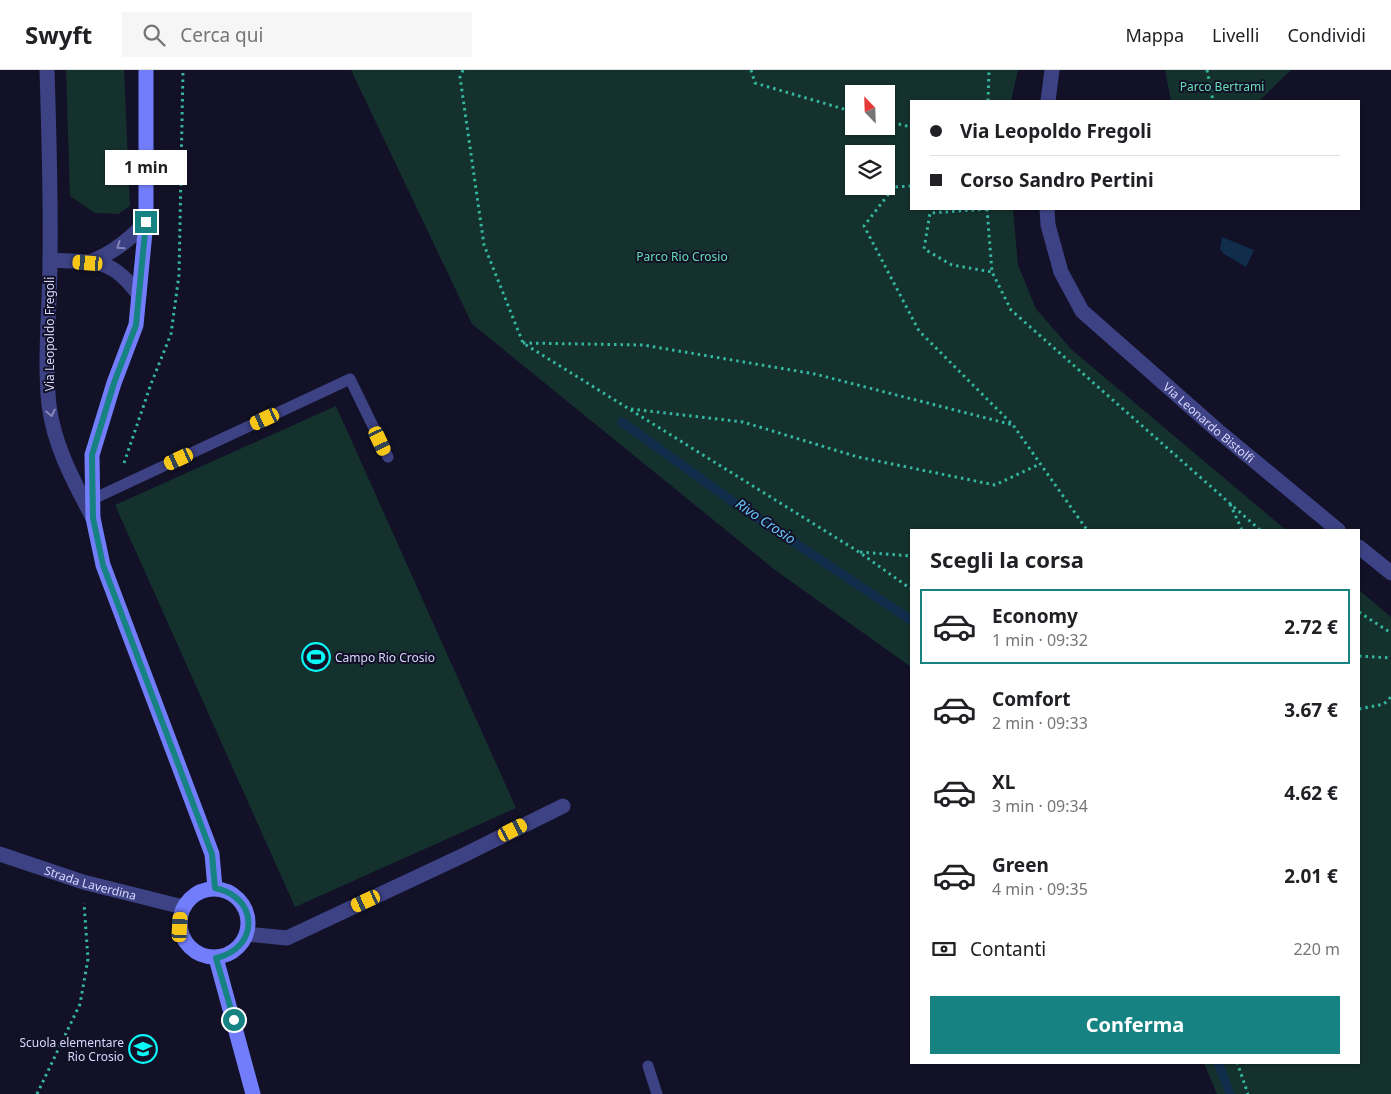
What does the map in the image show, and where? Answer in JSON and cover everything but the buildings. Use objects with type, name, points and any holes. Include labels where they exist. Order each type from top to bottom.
[{"type":"street","name":"Via Leopoldo Fregoli","points":[[47,70],[50,260],[47,368],[50,406],[58,443],[72,477],[93,518],[103,565],[212,854],[215,888]]},
{"type":"street","points":[[93,518],[92,455],[114,383],[136,325],[146,222],[146,70]]},
{"type":"street","points":[[1048,100],[1052,70]]},
{"type":"street","name":"Via Leonardo Bistolfi","points":[[1047,210],[1048,225],[1061,272],[1082,311],[1217,430],[1337,529]]},
{"type":"street","points":[[88,263],[107,255],[128,240],[146,222]]},
{"type":"street","name":"Via Leopoldo Fregoli","points":[[50,260],[108,264],[125,277],[139,295]]},
{"type":"street","points":[[1360,548],[1391,573]]},
{"type":"street","points":[[247,934],[287,938],[464,855],[562,806]]},
{"type":"street","name":"Strada Laverdina","points":[[0,854],[83,882],[183,907]]},
{"type":"street","points":[[215,888],[226,891],[243,903],[247,913],[247,934],[235,950],[216,958],[201,955],[188,946],[180,927],[183,907],[197,893],[215,888]]},
{"type":"street","points":[[216,958],[253,1094]]},
{"type":"lane","points":[[93,499],[350,379],[388,457]]},
{"type":"lane","points":[[648,1066],[657,1094]]},
{"type":"path","points":[[463,70],[460,78],[484,245],[523,343],[859,552],[910,588]]},
{"type":"path","points":[[751,70],[755,82],[845,109]]},
{"type":"path","points":[[988,100],[989,70]]},
{"type":"path","points":[[1207,70],[1213,100]]},
{"type":"path","points":[[895,123],[910,127]]},
{"type":"path","points":[[910,186],[894,187],[864,226],[919,331],[1013,425],[1085,529]]},
{"type":"path","points":[[973,210],[930,213],[924,248],[952,265],[992,272]]},
{"type":"path","points":[[987,210],[992,272],[1011,310],[1259,529]]},
{"type":"path","points":[[523,343],[643,345],[662,348],[815,374],[1013,425]]},
{"type":"path","points":[[628,408],[743,422],[858,457],[995,485],[1040,464]]},
{"type":"path","points":[[1229,502],[1242,529]]},
{"type":"path","points":[[859,552],[910,556]]},
{"type":"path","points":[[1360,613],[1391,633]]},
{"type":"path","points":[[1360,656],[1391,658]]},
{"type":"path","points":[[1360,709],[1384,704],[1391,697]]},
{"type":"path","points":[[38,1094],[80,1004],[88,959],[83,882]]},
{"type":"path","points":[[1238,1064],[1248,1094]]},
{"type":"green space","points":[[66,70],[124,70],[130,206],[118,214],[95,213],[70,196]]},
{"type":"green space","name":"Parco Rio Crosio","points":[[351,70],[1018,70],[1011,100],[910,100],[910,210],[1013,210],[1018,265],[1036,309],[1072,350],[1285,529],[910,529],[910,666],[775,570],[472,324]]},
{"type":"green space","name":"Parco Bertrami","points":[[1165,70],[1291,70],[1260,100],[1171,100]]},
{"type":"green space","name":"Campo Rio Crosio","points":[[336,406],[516,808],[295,907],[115,505]]},
{"type":"green space","points":[[1360,591],[1391,617],[1391,1094],[1217,1094],[1204,1064],[1360,1064]]},
{"type":"water","points":[[1222,237],[1254,250],[1246,267],[1224,254],[1220,249]]},
{"type":"waterway","name":"Rivo Crosio","points":[[622,422],[732,501],[910,619]]},
{"type":"waterway","name":"Rivo Crosio","points":[[1219,1064],[1230,1094]]},
{"type":"place","name":"Campo Rio Crosio","points":[[316,657]]},
{"type":"place","name":"Scuola elementare Rio Crosio","points":[[143,1049]]},
{"type":"route","points":[[146,222],[136,325],[114,383],[92,455],[93,518],[103,565],[212,854],[215,888],[235,896],[243,903],[247,913],[247,934],[242,943],[235,950],[216,958],[234,1020]]}]
